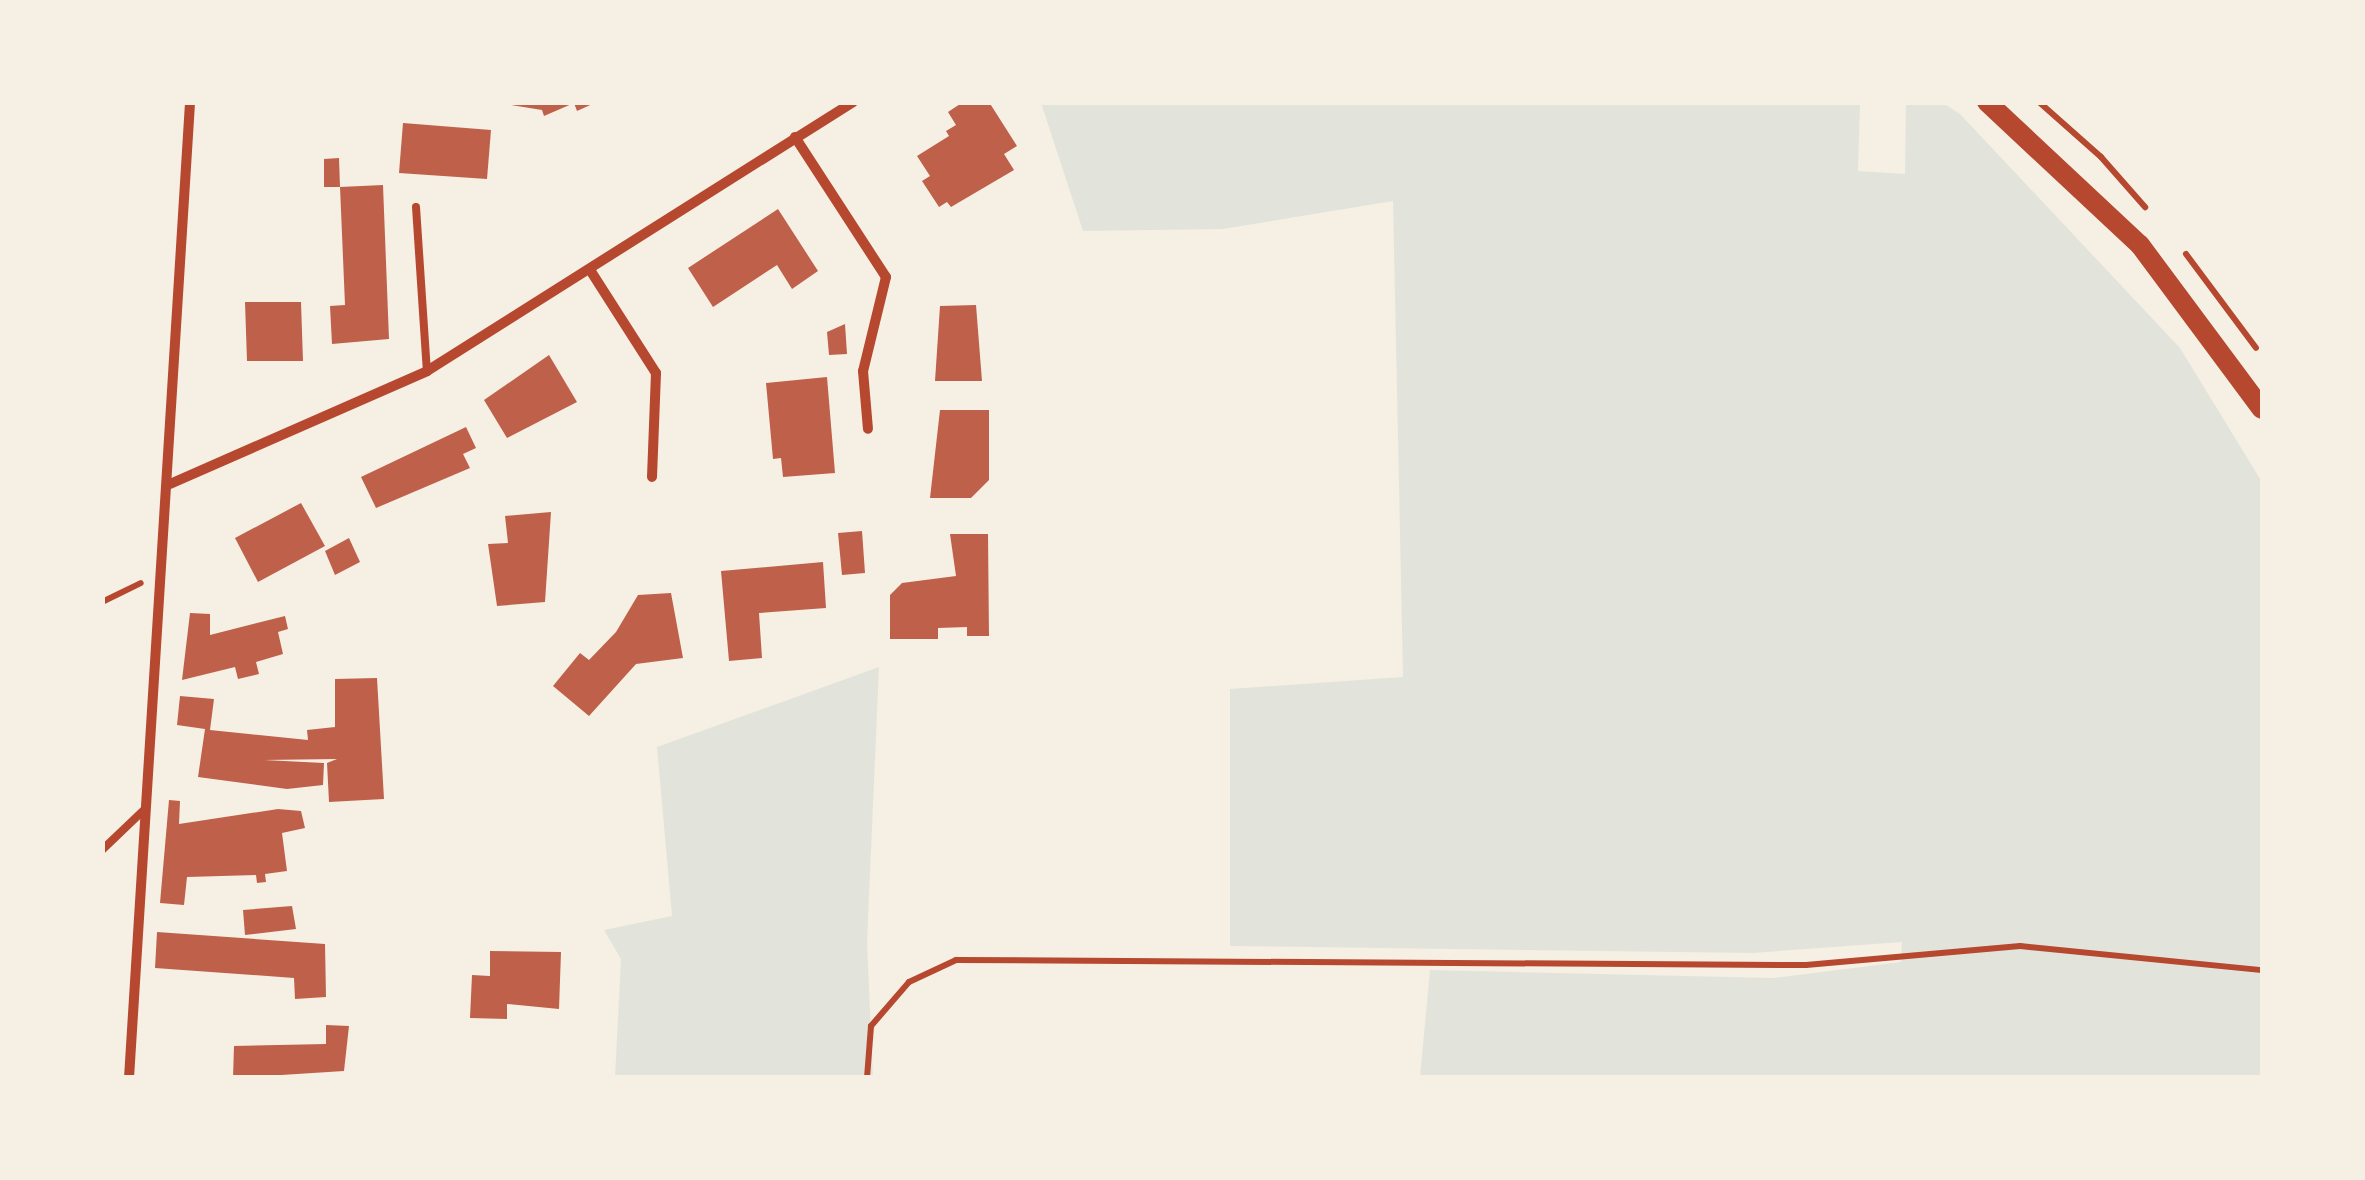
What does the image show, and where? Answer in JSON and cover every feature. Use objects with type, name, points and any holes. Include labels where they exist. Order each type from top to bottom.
[{"type":"main road","points":[[1988,102],[2140,245],[2262,409]]},
{"type":"street","points":[[129,1078],[170,484],[190,102]]},
{"type":"street","points":[[170,484],[427,371],[592,272],[852,102]]},
{"type":"street","points":[[795,137],[886,278],[863,371],[868,429]]},
{"type":"street","points":[[592,272],[656,374],[652,477]]},
{"type":"lane","points":[[416,207],[427,371]]},
{"type":"lane","points":[[102,850],[146,808]]},
{"type":"path","points":[[102,602],[116,590],[162,577]]},
{"type":"path","points":[[866,1078],[871,1026],[909,982],[956,960],[1806,965],[2020,946],[2262,970]]},
{"type":"shaded area","points":[[1041,103],[1860,103],[1858,171],[1905,174],[1906,103],[1943,103],[1960,114],[2180,348],[2262,482],[2262,1077],[1420,1077],[1430,970],[1773,978],[1901,962],[1902,942],[1752,953],[1230,946],[1230,689],[1403,677],[1393,201],[1223,229],[1083,231]]},
{"type":"shaded area","points":[[879,667],[867,943],[873,1077],[615,1077],[621,959],[604,930],[672,916],[657,747]]},
{"type":"building","points":[[492,102],[597,102],[577,111],[574,103],[544,116],[542,110]]},
{"type":"building","points":[[963,102],[989,102],[1017,146],[1004,154],[1014,170],[951,207],[947,202],[939,207],[922,181],[930,176],[917,156],[949,136],[946,131],[956,125],[948,112]]},
{"type":"building","points":[[403,123],[491,130],[487,179],[399,173]]},
{"type":"building","points":[[339,158],[340,187],[324,187],[324,159]]},
{"type":"building","points":[[383,185],[389,339],[332,344],[330,306],[345,305],[340,187]]},
{"type":"building","points":[[778,209],[818,271],[792,289],[777,265],[713,307],[688,268]]},
{"type":"building","points":[[245,302],[301,302],[303,361],[247,361]]},
{"type":"building","points":[[976,305],[982,381],[935,381],[940,306]]},
{"type":"building","points":[[845,324],[847,354],[829,355],[827,332]]},
{"type":"building","points":[[549,355],[577,402],[507,438],[484,400]]},
{"type":"building","points":[[827,377],[835,473],[783,477],[781,458],[773,459],[766,383]]},
{"type":"building","points":[[940,410],[989,410],[989,480],[971,498],[930,498]]},
{"type":"building","points":[[466,427],[476,448],[463,454],[470,468],[376,508],[361,477]]},
{"type":"building","points":[[301,503],[325,546],[258,582],[235,538]]},
{"type":"building","points":[[551,512],[545,602],[497,606],[488,544],[508,543],[505,516]]},
{"type":"building","points":[[862,531],[865,573],[842,575],[838,533]]},
{"type":"building","points":[[950,534],[988,534],[989,636],[967,636],[967,627],[938,628],[938,639],[890,639],[890,595],[902,583],[956,576]]},
{"type":"building","points":[[349,538],[360,562],[335,575],[325,551]]},
{"type":"building","points":[[823,562],[826,608],[759,613],[762,658],[729,661],[721,571]]},
{"type":"building","points":[[671,593],[683,658],[636,664],[589,716],[553,686],[580,653],[589,660],[616,632],[638,595]]},
{"type":"building","points":[[190,613],[210,614],[210,635],[285,616],[288,629],[278,632],[283,654],[256,662],[259,674],[238,679],[235,667],[182,680]]},
{"type":"building","points":[[377,678],[384,799],[329,802],[327,763],[337,759],[264,760],[324,763],[323,785],[287,789],[198,777],[205,729],[177,725],[180,696],[214,699],[210,730],[308,740],[307,730],[335,727],[335,679]]},
{"type":"building","points":[[169,800],[180,801],[179,824],[278,809],[301,811],[305,828],[282,833],[287,871],[265,874],[266,882],[257,883],[256,875],[187,877],[184,905],[160,903]]},
{"type":"building","points":[[292,906],[296,929],[245,935],[243,910]]},
{"type":"building","points":[[157,932],[325,944],[326,997],[295,999],[294,978],[155,968]]},
{"type":"building","points":[[490,951],[561,952],[559,1009],[507,1004],[507,1019],[470,1018],[472,975],[490,976]]},
{"type":"building","points":[[326,1025],[349,1026],[344,1071],[233,1078],[234,1046],[326,1044]]}]
